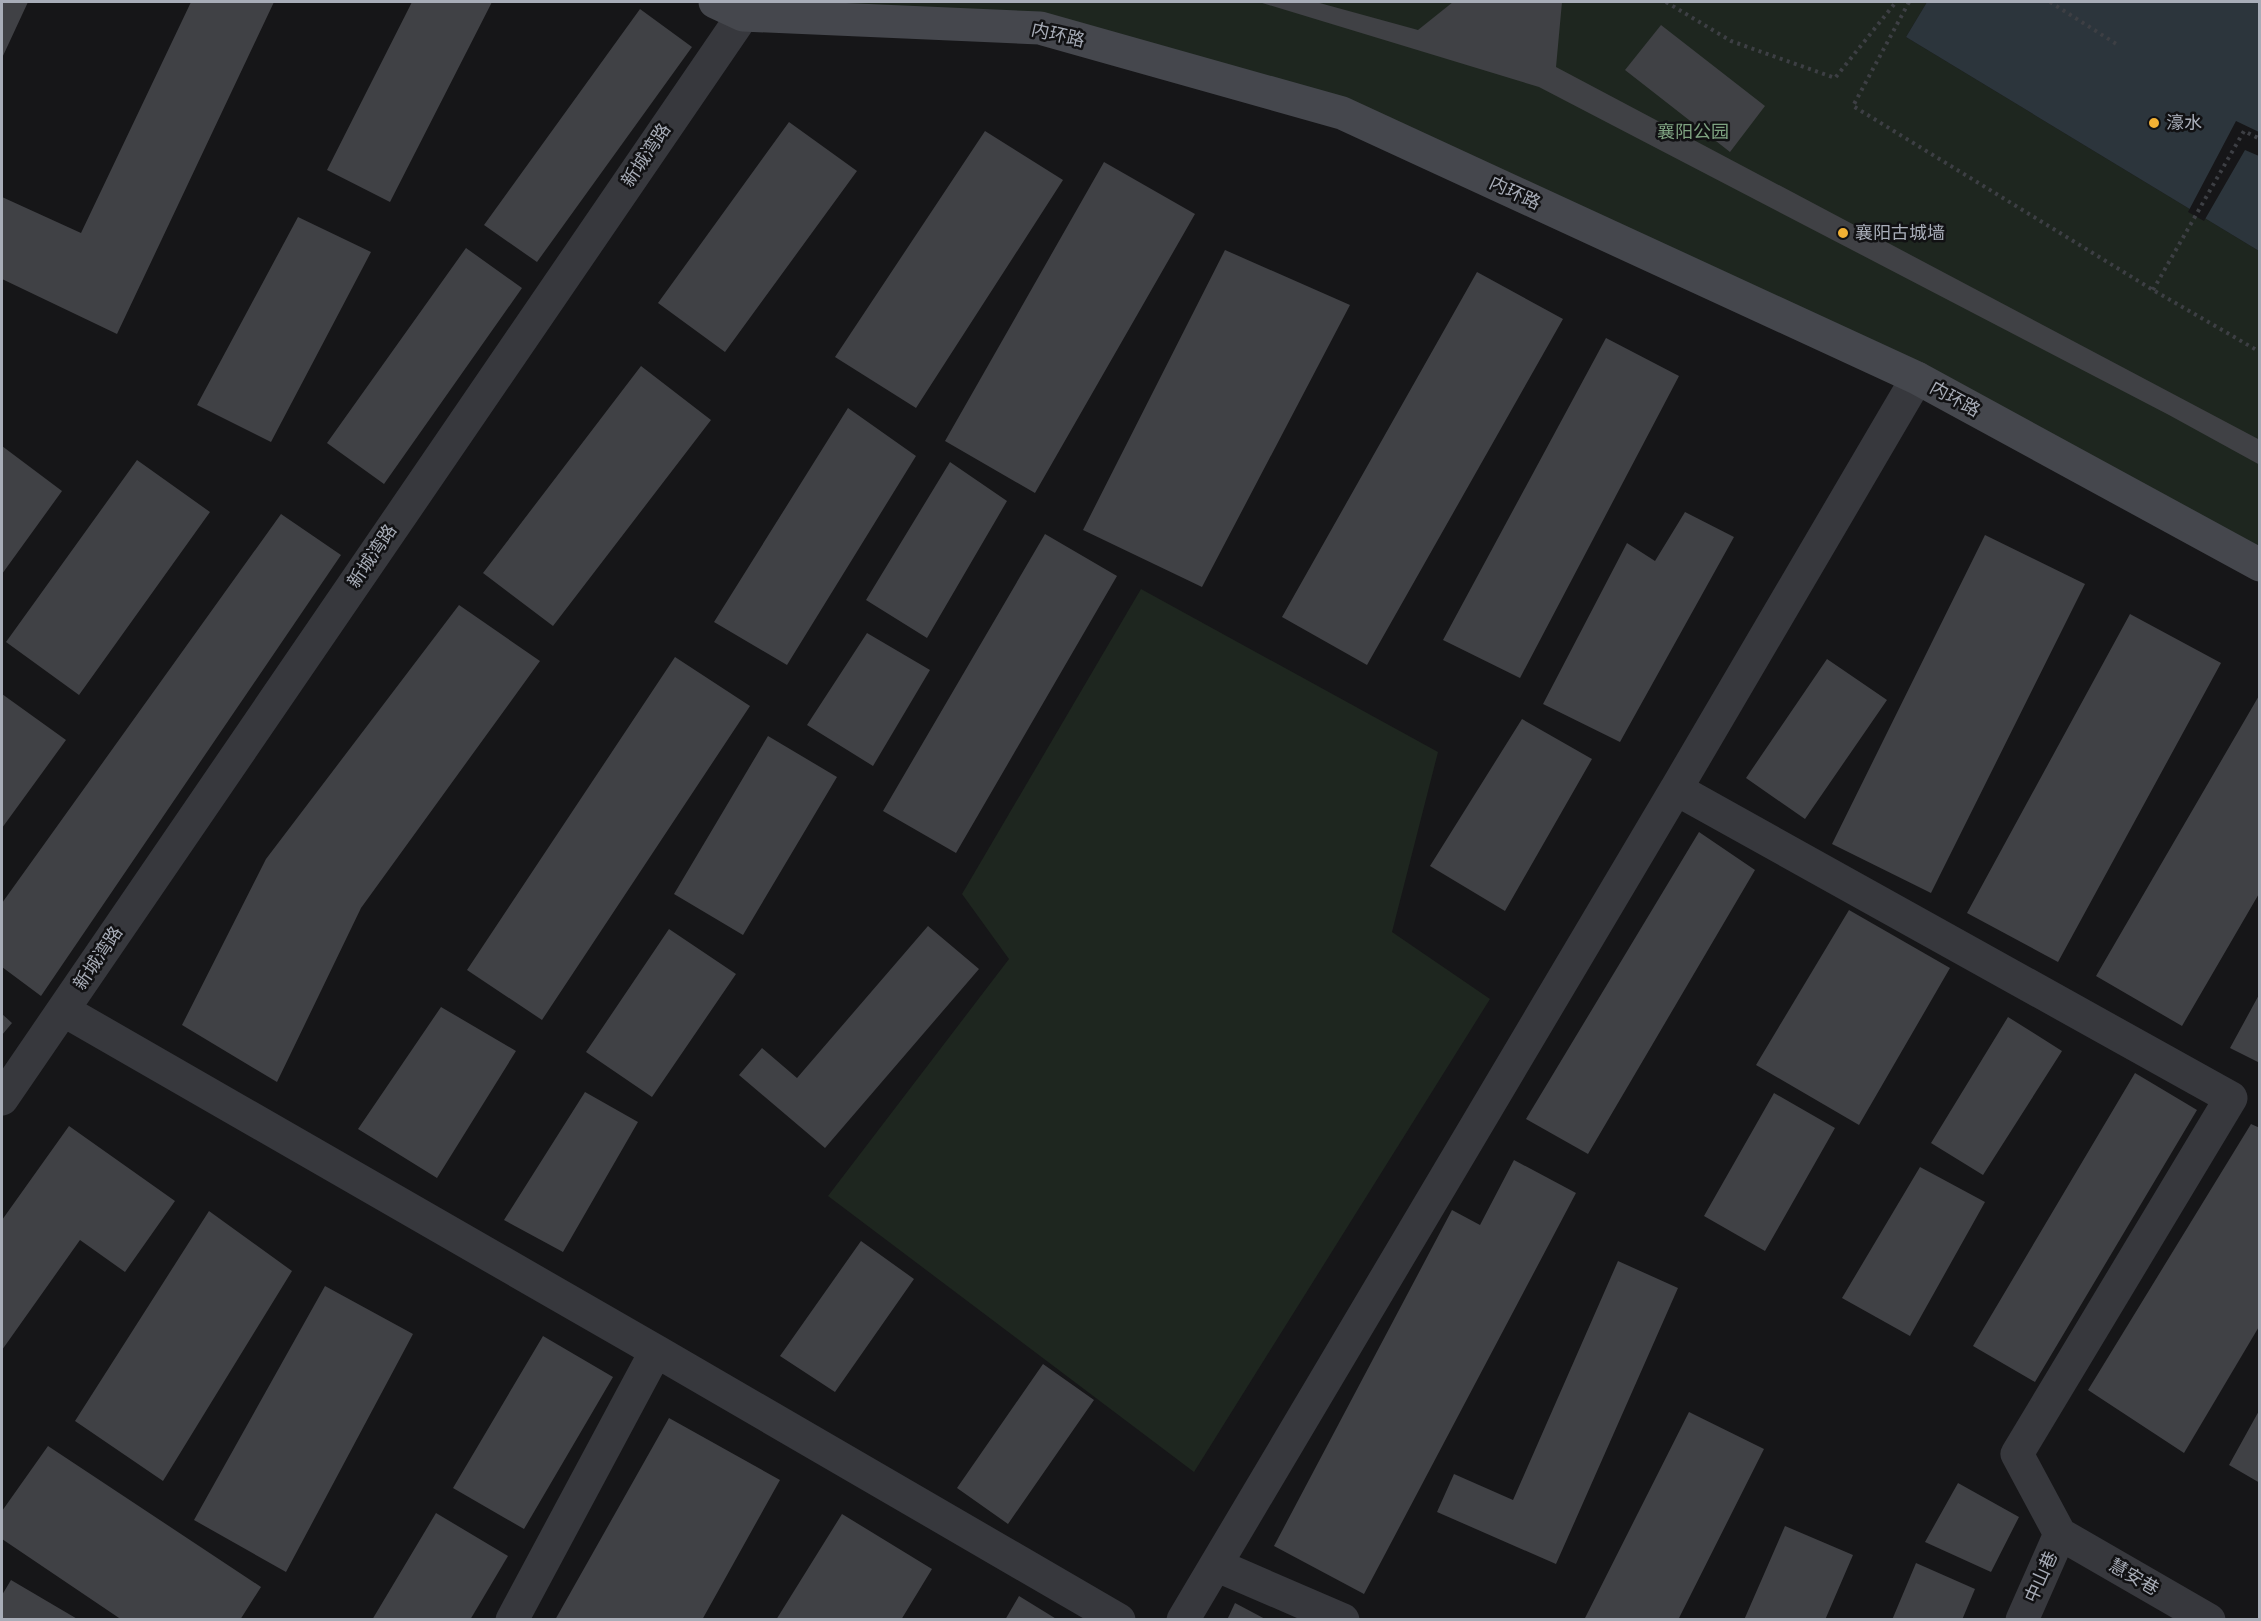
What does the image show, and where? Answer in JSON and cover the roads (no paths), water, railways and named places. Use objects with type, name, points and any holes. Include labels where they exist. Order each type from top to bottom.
[{"type":"street","name":"内环路","points":[[729,8],[1040,27],[1342,113],[1917,378],[2259,565]]},
{"type":"street","name":"新城湾路","points":[[2,1099],[729,8]]},
{"type":"street","points":[[1183,1620],[1917,378]]},
{"type":"street","points":[[1676,789],[2231,1098],[2017,1454],[2060,1534]]},
{"type":"street","points":[[63,1010],[1119,1620]]},
{"type":"street","points":[[512,1620],[656,1351]]},
{"type":"street","name":"中山巷","points":[[2022,1620],[2060,1534]]},
{"type":"street","name":"慧安巷","points":[[2060,1534],[2209,1620]]},
{"type":"street","points":[[1216,1565],[1342,1620]]},
{"type":"place","name":"濠水","points":[[2154,123]]},
{"type":"place","name":"襄阳古城墙","points":[[1843,233]]},
{"type":"park label","name":"襄阳公园","points":[[1693,132]]}]
